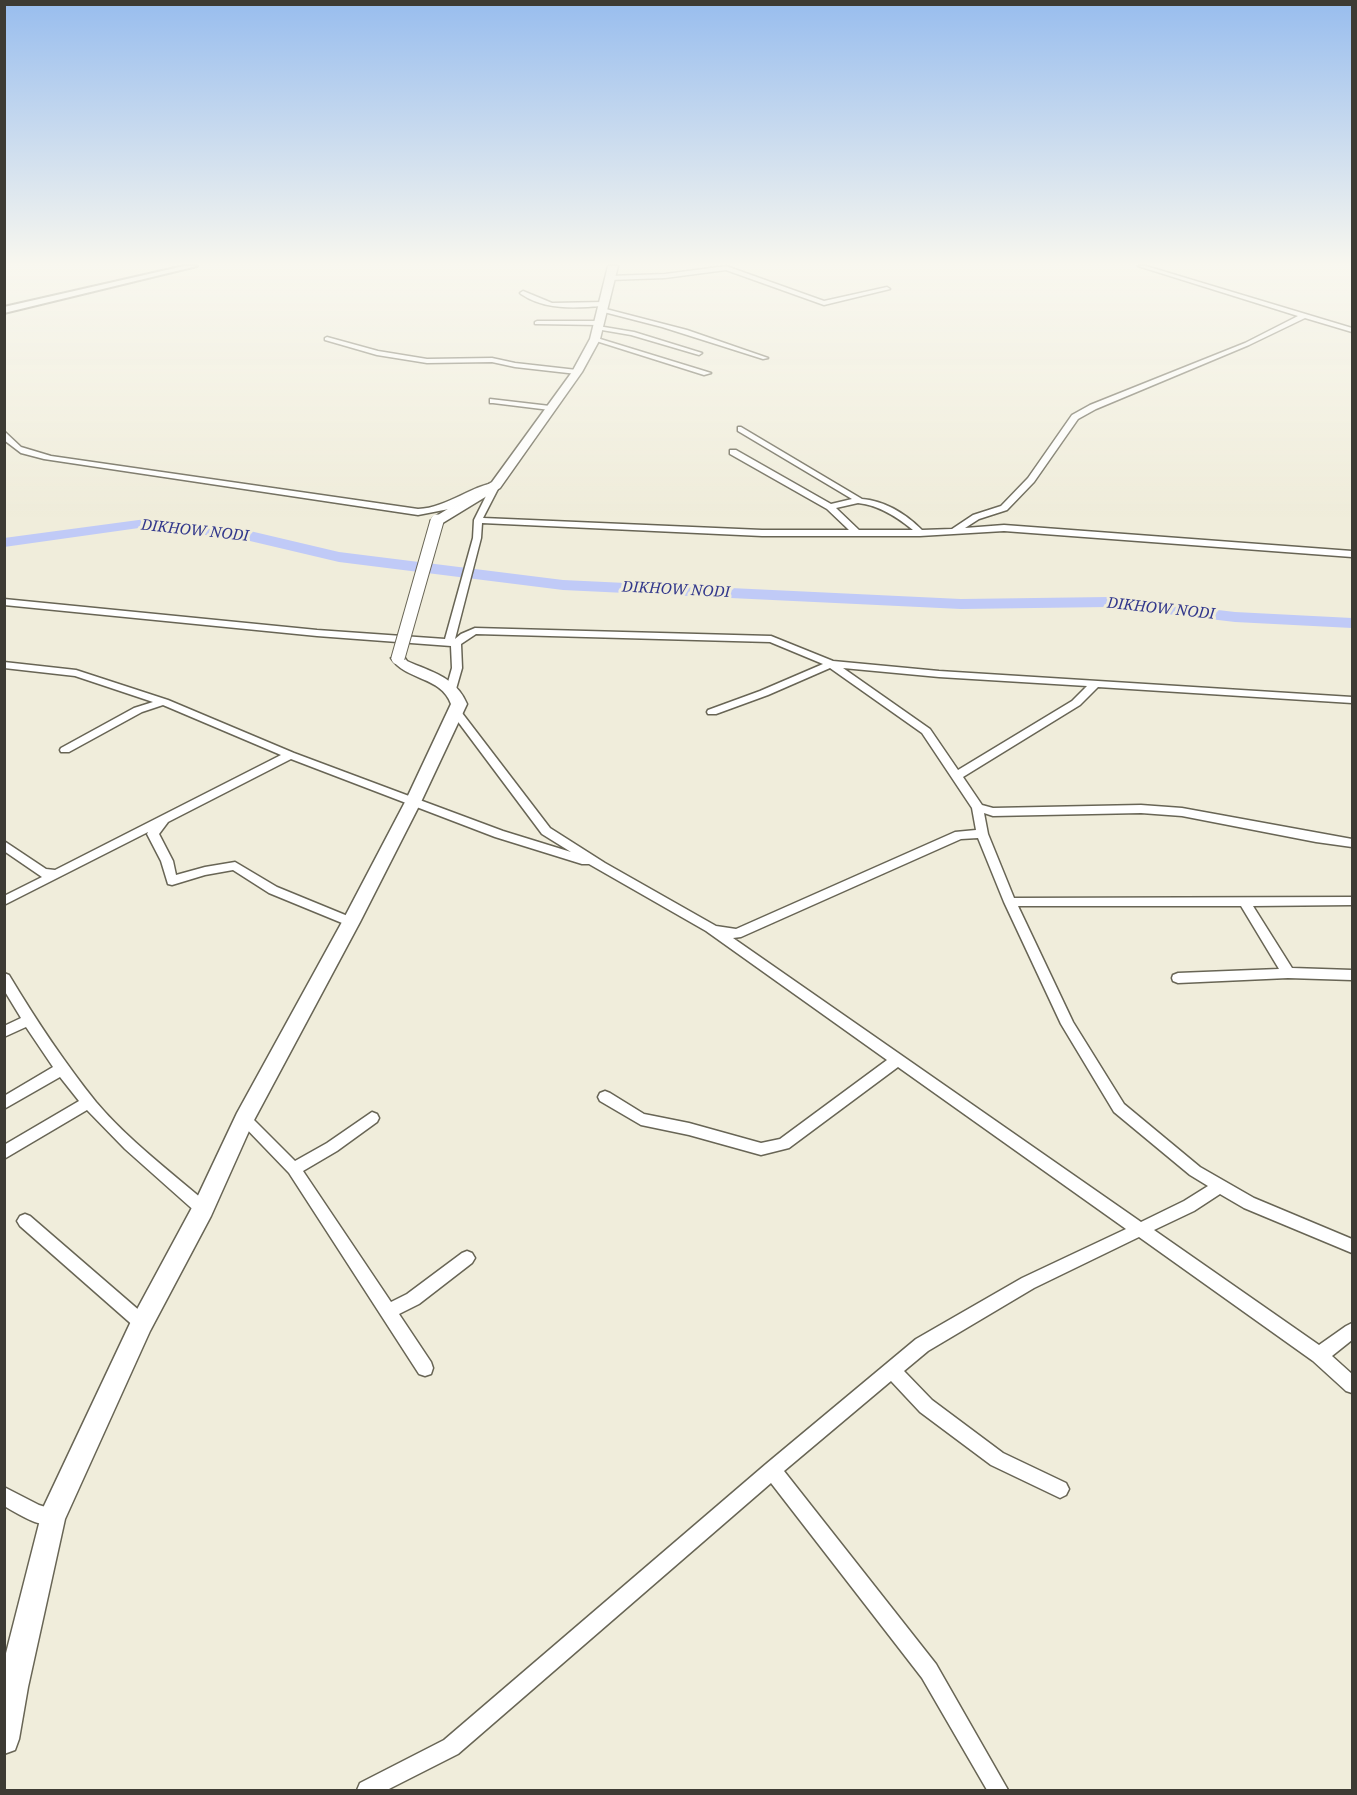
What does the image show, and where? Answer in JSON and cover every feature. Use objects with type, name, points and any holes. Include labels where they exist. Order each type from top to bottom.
[{"type":"main road","points":[[4,1739],[9,1688],[52,1517],[142,1323],[203,1209],[244,1119],[351,922],[413,802],[459,705],[451,689],[425,673],[402,664],[398,658],[437,521],[496,485],[577,372],[588,350]]},
{"type":"street","points":[[365,350],[427,361],[492,360],[577,372]]},
{"type":"street","points":[[648,350],[707,373]]},
{"type":"street","points":[[688,350],[699,353]]},
{"type":"street","points":[[741,350],[765,358]]},
{"type":"street","points":[[951,531],[976,517],[1004,508],[1031,480],[1075,417],[1093,407],[1233,350]]},
{"type":"street","points":[[493,401],[550,408]]},
{"type":"street","points":[[741,429],[860,501],[882,507],[910,523],[920,533]]},
{"type":"street","points":[[4,433],[9,442],[24,453],[418,512],[434,512],[472,493],[496,485]]},
{"type":"street","points":[[733,452],[830,507],[857,533]]},
{"type":"street","points":[[451,689],[457,668],[452,640],[477,538],[478,520],[496,485]]},
{"type":"street","points":[[830,507],[860,501]]},
{"type":"street","points":[[478,520],[762,533],[920,533],[1004,528],[1353,554]]},
{"type":"street","points":[[4,602],[69,610],[452,640],[475,631],[771,639],[831,664],[926,731],[978,808],[982,834],[1010,902],[1068,1024],[1119,1108],[1195,1170],[1220,1186],[1249,1203],[1353,1246]]},
{"type":"street","points":[[712,712],[764,693],[831,664],[1353,700]]},
{"type":"street","points":[[4,667],[76,673],[164,702],[290,755],[413,802],[499,834],[601,866]]},
{"type":"street","points":[[956,776],[1076,703],[1095,684]]},
{"type":"street","points":[[65,750],[138,710],[164,702]]},
{"type":"street","points":[[455,711],[546,831],[601,866],[710,928],[1138,1231],[1319,1355],[1353,1385]]},
{"type":"street","points":[[4,901],[290,755]]},
{"type":"street","points":[[978,808],[993,812],[1141,809],[1182,812],[1353,843]]},
{"type":"street","points":[[163,821],[153,834],[167,861],[172,881],[205,871],[235,866],[273,890],[351,922]]},
{"type":"street","points":[[710,928],[737,934],[959,835],[982,834]]},
{"type":"street","points":[[4,845],[43,873],[57,874]]},
{"type":"street","points":[[1244,901],[1288,973]]},
{"type":"street","points":[[1010,902],[1353,901]]},
{"type":"street","points":[[1178,978],[1288,973],[1353,975]]},
{"type":"street","points":[[4,978],[28,1020],[89,1102],[157,1169],[203,1209]]},
{"type":"street","points":[[4,1032],[28,1020]]},
{"type":"street","points":[[605,1097],[641,1119],[689,1129],[761,1149],[784,1144],[897,1060]]},
{"type":"street","points":[[4,1103],[64,1068]]},
{"type":"street","points":[[4,1153],[89,1102]]},
{"type":"street","points":[[294,1169],[332,1147],[372,1118]]},
{"type":"street","points":[[244,1119],[294,1169],[426,1368]]},
{"type":"street","points":[[367,1791],[451,1748],[610,1613],[772,1470],[922,1345],[1028,1283],[1189,1206],[1220,1186]]},
{"type":"street","points":[[25,1221],[142,1323]]},
{"type":"street","points":[[389,1311],[413,1299],[467,1258]]},
{"type":"street","points":[[1319,1355],[1353,1331]]},
{"type":"street","points":[[892,1370],[926,1406],[997,1458],[1060,1489]]},
{"type":"street","points":[[772,1470],[928,1671],[998,1791]]},
{"type":"street","points":[[4,1496],[36,1513],[52,1517]]},
{"type":"waterway","name":"DIKHOW NODI","points":[[4,543],[146,523],[250,536],[339,557],[563,585],[961,604],[1108,602],[1235,617],[1352,623]]}]
